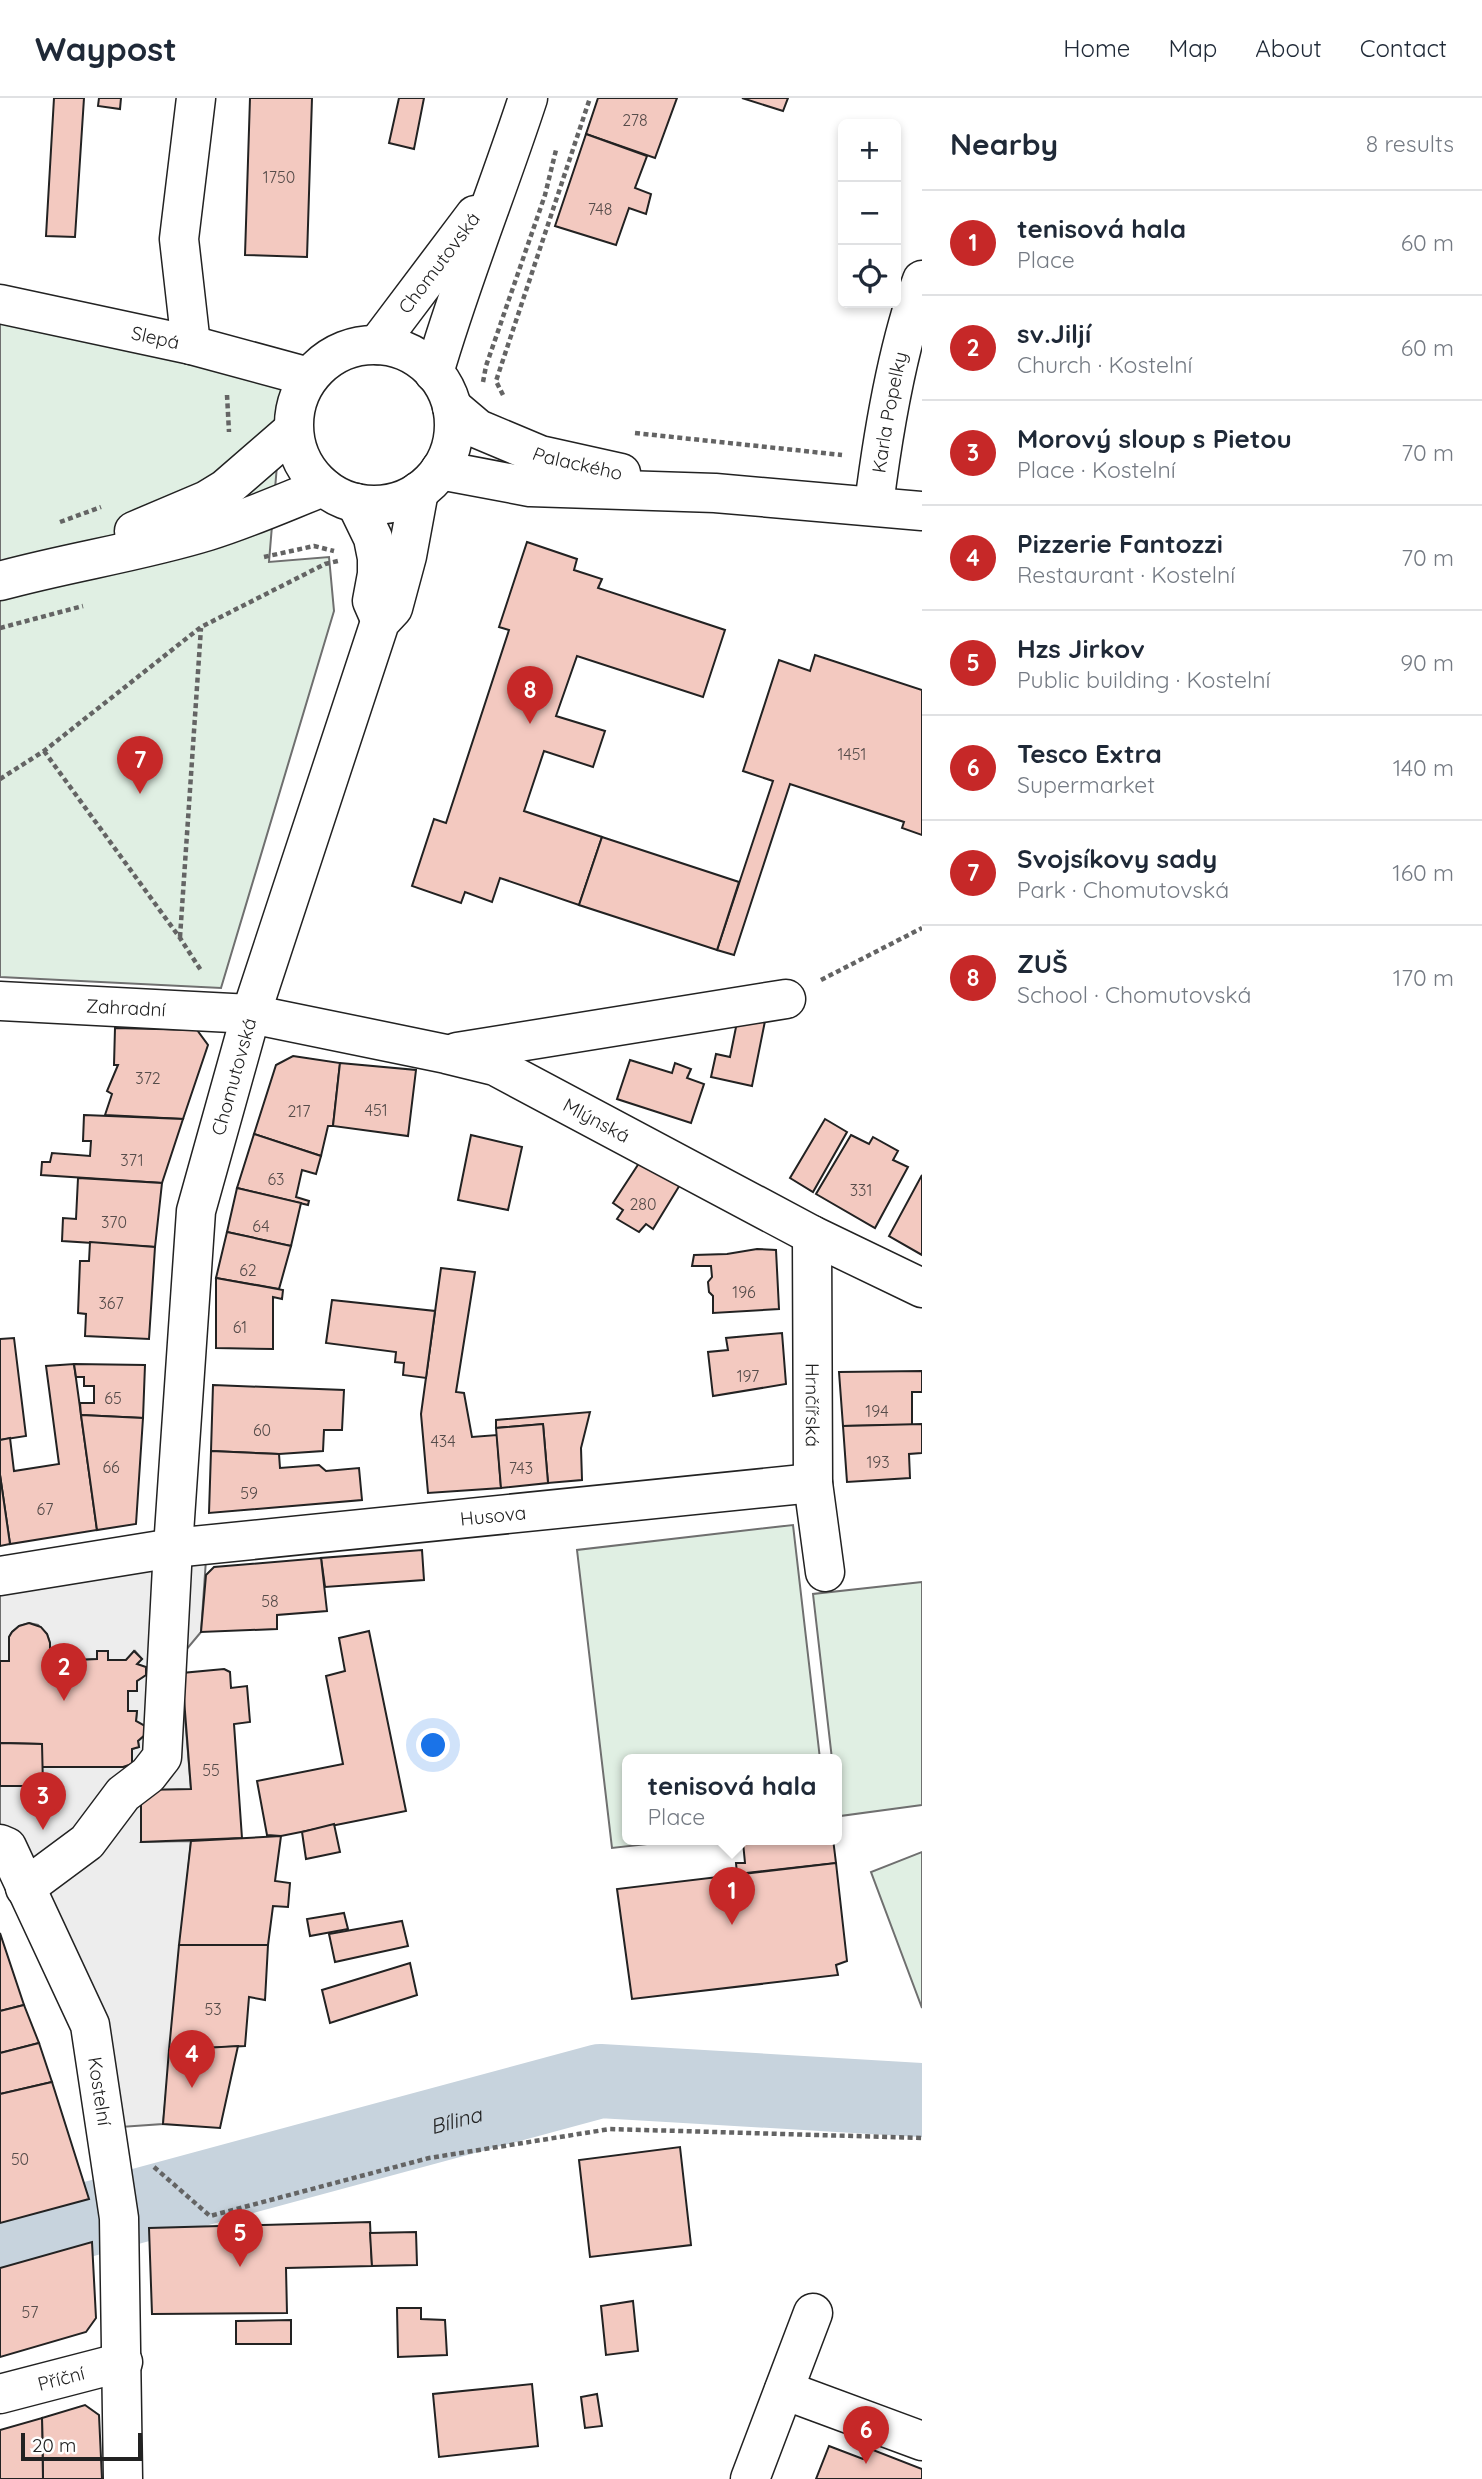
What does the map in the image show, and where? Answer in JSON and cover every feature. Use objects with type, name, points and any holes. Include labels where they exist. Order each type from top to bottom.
[{"type":"street","points":[[191,345],[178,239],[196,98]]},
{"type":"street","name":"Chomutovská","points":[[434,373],[453,310],[502,179],[528,98]]},
{"type":"street","name":"Chomutovská","points":[[377,345],[502,179]]},
{"type":"street","name":"Karla Popelky","points":[[874,505],[908,318],[922,280]]},
{"type":"street","name":"Slepá","points":[[0,304],[191,345],[309,377]]},
{"type":"street","name":"Chomutovská","points":[[25,1888],[86,1842],[123,1794],[148,1775],[162,1757],[196,1211],[251,1014],[380,622],[393,608],[430,481],[452,440],[452,407],[445,389],[434,373],[418,359],[399,349],[377,345],[352,348],[328,359],[309,377],[297,400],[293,430],[297,449],[307,470],[339,495],[373,538],[377,574],[372,601],[380,622]]},
{"type":"street","name":"Palackého","points":[[452,407],[478,429],[540,455],[715,494]]},
{"type":"street","points":[[54,566],[225,489],[293,430]]},
{"type":"street","points":[[0,581],[54,566],[137,550],[339,495],[378,505],[400,501],[430,481]]},
{"type":"street","name":"Palackého","points":[[430,481],[715,494],[922,511]]},
{"type":"street","points":[[446,1054],[786,999]]},
{"type":"street","name":"Zahradní","points":[[0,1002],[251,1014]]},
{"type":"street","name":"Mlýnská","points":[[251,1014],[495,1066],[813,1235],[922,1288]]},
{"type":"street","name":"Hrnčířská","points":[[813,1235],[813,1483],[825,1572]]},
{"type":"street","name":"Husova","points":[[173,1548],[813,1483]]},
{"type":"street","points":[[0,1576],[173,1548]]},
{"type":"street","name":"Kostelní","points":[[0,1844],[7,1847],[90,2025],[117,2205],[123,2362],[123,2479]]},
{"type":"street","points":[[750,2479],[813,2313]]},
{"type":"street","name":"Příční","points":[[0,2394],[123,2362]]},
{"type":"street","points":[[784,2390],[922,2441]]},
{"type":"path","points":[[508,402],[496,381],[590,98]]},
{"type":"path","points":[[635,433],[881,459]]},
{"type":"path","points":[[0,779],[44,751],[201,627],[325,564],[338,560],[335,551],[314,546],[255,559]]},
{"type":"path","points":[[180,937],[201,627]]},
{"type":"path","points":[[44,751],[180,937],[205,978]]},
{"type":"path","points":[[786,999],[922,928]]},
{"type":"path","points":[[150,2163],[210,2216],[429,2158],[610,2129],[922,2138]]},
{"type":"green space","points":[[0,319],[284,380],[269,562],[329,557],[334,611],[221,988],[0,977]]},
{"type":"green space","points":[[793,1525],[819,1754],[622,1754],[622,1845],[639,1845],[612,1848],[577,1550]]},
{"type":"green space","points":[[922,1582],[922,1805],[842,1816],[842,1754],[831,1754],[813,1594]]},
{"type":"green space","points":[[922,1852],[922,2008],[871,1872]]},
{"type":"shaded area","points":[[207,1545],[201,1632],[180,1657],[191,1789],[141,1842],[191,1841],[163,2124],[106,2128],[90,2025],[0,1844],[0,1786],[42,1786],[41,1767],[123,1767],[131,1764],[132,1749],[139,1747],[138,1741],[146,1734],[136,1721],[137,1711],[128,1711],[128,1691],[146,1675],[146,1668],[137,1664],[142,1659],[135,1651],[126,1660],[108,1660],[107,1651],[98,1651],[97,1659],[77,1660],[76,1652],[68,1650],[68,1660],[50,1660],[47,1634],[38,1625],[29,1623],[12,1632],[9,1637],[9,1661],[0,1661],[0,1576]]},
{"type":"building","points":[[54,98],[84,98],[75,237],[46,236]]},
{"type":"building","points":[[99,98],[121,98],[120,109],[98,106]]},
{"type":"building","points":[[250,98],[312,98],[307,257],[245,255]]},
{"type":"building","points":[[399,98],[424,98],[414,149],[389,143]]},
{"type":"building","points":[[598,98],[677,98],[655,158],[586,134]]},
{"type":"building","points":[[742,98],[788,98],[783,111]]},
{"type":"building","points":[[586,134],[647,156],[635,188],[651,194],[646,214],[629,208],[616,245],[555,226]]},
{"type":"building","points":[[527,542],[577,559],[574,570],[602,579],[598,588],[725,630],[703,697],[577,656],[556,716],[605,731],[593,767],[544,751],[524,811],[602,837],[579,905],[500,878],[492,902],[465,892],[461,903],[412,886],[434,819],[446,823],[509,630],[499,627]]},
{"type":"building","points":[[815,655],[922,690],[922,835],[902,828],[904,822],[790,784],[734,955],[717,950],[773,781],[743,771],[779,660],[810,671]]},
{"type":"building","points":[[602,837],[739,882],[717,950],[579,905]]},
{"type":"building","points":[[766,1016],[752,1086],[711,1077],[716,1054],[730,1057],[737,1022]]},
{"type":"building","points":[[115,1028],[197,1030],[208,1045],[183,1119],[105,1115],[112,1094],[107,1091],[118,1065],[114,1065]]},
{"type":"building","points":[[293,1056],[340,1063],[333,1126],[328,1126],[321,1156],[254,1134],[276,1065]]},
{"type":"building","points":[[630,1060],[672,1073],[675,1063],[691,1069],[687,1078],[704,1084],[691,1123],[617,1099]]},
{"type":"building","points":[[340,1063],[416,1070],[408,1136],[333,1126]]},
{"type":"building","points":[[84,1115],[183,1119],[162,1183],[41,1175],[42,1162],[50,1162],[52,1153],[90,1156],[91,1141],[83,1141]]},
{"type":"building","points":[[825,1119],[847,1132],[813,1192],[790,1178]]},
{"type":"building","points":[[254,1134],[321,1156],[316,1174],[302,1170],[296,1197],[309,1201],[308,1205],[237,1188]]},
{"type":"building","points":[[471,1135],[522,1147],[508,1210],[458,1200]]},
{"type":"building","points":[[851,1135],[869,1144],[873,1137],[898,1151],[893,1160],[908,1167],[875,1228],[816,1194]]},
{"type":"building","points":[[645,1154],[686,1175],[653,1229],[646,1224],[639,1232],[617,1219],[623,1210],[613,1203]]},
{"type":"building","points":[[922,1175],[922,1255],[889,1236]]},
{"type":"building","points":[[78,1178],[162,1183],[155,1247],[62,1241],[63,1218],[76,1219]]},
{"type":"building","points":[[237,1188],[301,1203],[291,1246],[227,1232]]},
{"type":"building","points":[[227,1232],[291,1246],[279,1289],[216,1278]]},
{"type":"building","points":[[90,1242],[155,1247],[149,1339],[85,1336],[86,1314],[78,1313],[80,1261],[89,1261]]},
{"type":"building","points":[[757,1249],[776,1250],[779,1309],[713,1313],[713,1296],[709,1292],[708,1282],[712,1277],[711,1266],[692,1266],[694,1255],[727,1254]]},
{"type":"building","points":[[441,1268],[475,1272],[456,1392],[464,1393],[472,1437],[497,1435],[501,1488],[428,1493],[421,1414]]},
{"type":"building","points":[[216,1278],[283,1290],[282,1299],[273,1297],[273,1349],[216,1348]]},
{"type":"building","points":[[332,1300],[435,1311],[426,1378],[403,1375],[404,1363],[395,1362],[396,1352],[326,1343]]},
{"type":"building","points":[[782,1333],[786,1384],[713,1396],[708,1352],[728,1350],[726,1338]]},
{"type":"building","points":[[14,1338],[26,1436],[0,1440],[0,1339]]},
{"type":"building","points":[[74,1364],[97,1530],[10,1544],[0,1475],[0,1440],[10,1438],[14,1471],[59,1464],[46,1366]]},
{"type":"building","points":[[74,1364],[145,1365],[143,1418],[81,1415],[80,1403],[94,1403],[94,1386],[84,1386],[84,1377],[76,1377]]},
{"type":"building","points":[[922,1371],[922,1392],[912,1392],[912,1425],[843,1426],[839,1372]]},
{"type":"building","points":[[213,1385],[344,1390],[342,1430],[324,1430],[323,1451],[279,1454],[211,1451]]},
{"type":"building","points":[[590,1412],[581,1448],[582,1480],[548,1483],[543,1424],[496,1428],[496,1420]]},
{"type":"building","points":[[81,1415],[143,1418],[136,1524],[97,1530]]},
{"type":"building","points":[[543,1424],[548,1483],[501,1488],[496,1428]]},
{"type":"building","points":[[922,1424],[922,1453],[909,1454],[910,1478],[847,1482],[843,1426]]},
{"type":"building","points":[[211,1451],[279,1454],[280,1468],[319,1465],[326,1471],[359,1468],[362,1500],[209,1513]]},
{"type":"building","points":[[0,1475],[10,1544],[0,1546]]},
{"type":"building","points":[[422,1550],[424,1580],[325,1587],[321,1558]]},
{"type":"building","points":[[321,1558],[327,1611],[277,1615],[277,1629],[201,1632],[206,1575],[214,1567]]},
{"type":"building","points":[[29,1623],[41,1627],[47,1634],[50,1660],[68,1660],[67,1650],[77,1652],[77,1660],[97,1659],[97,1651],[108,1651],[108,1660],[126,1660],[134,1651],[142,1659],[137,1664],[146,1667],[146,1675],[137,1681],[137,1691],[128,1691],[128,1711],[137,1711],[136,1721],[147,1727],[146,1734],[138,1741],[139,1747],[132,1749],[132,1764],[123,1767],[41,1767],[42,1744],[0,1743],[0,1661],[9,1661],[9,1637],[12,1632]]},
{"type":"building","points":[[369,1631],[406,1811],[281,1836],[267,1835],[257,1781],[343,1764],[326,1676],[345,1671],[339,1638]]},
{"type":"building","points":[[224,1669],[230,1672],[231,1688],[247,1686],[250,1722],[234,1724],[242,1838],[141,1842],[141,1790],[191,1789],[182,1673]]},
{"type":"building","points":[[0,1743],[42,1744],[43,1786],[0,1786]]},
{"type":"building","points":[[334,1824],[340,1852],[306,1859],[302,1832]]},
{"type":"building","points":[[281,1836],[275,1881],[290,1883],[288,1907],[273,1906],[268,1945],[179,1945],[191,1841]]},
{"type":"building","points":[[743,1845],[834,1845],[836,1863],[737,1874],[736,1863],[745,1863]]},
{"type":"building","points":[[836,1863],[847,1961],[836,1965],[838,1975],[632,1999],[617,1889]]},
{"type":"building","points":[[344,1913],[348,1929],[310,1936],[307,1919]]},
{"type":"building","points":[[402,1921],[408,1946],[335,1962],[329,1934]]},
{"type":"building","points":[[0,1933],[24,2005],[0,2011]]},
{"type":"building","points":[[179,1945],[268,1945],[265,2000],[249,1997],[245,2046],[169,2050]]},
{"type":"building","points":[[410,1963],[417,1995],[330,2023],[322,1990]]},
{"type":"building","points":[[24,2005],[39,2043],[0,2053],[0,2011]]},
{"type":"building","points":[[39,2043],[52,2082],[0,2094],[0,2053]]},
{"type":"building","points":[[238,2046],[220,2128],[163,2124],[169,2050]]},
{"type":"building","points":[[52,2082],[89,2199],[0,2223],[0,2094]]},
{"type":"building","points":[[680,2147],[691,2245],[590,2257],[579,2160]]},
{"type":"building","points":[[370,2222],[372,2266],[286,2268],[287,2313],[152,2314],[149,2228]]},
{"type":"building","points":[[416,2232],[417,2265],[372,2266],[370,2233]]},
{"type":"building","points":[[92,2242],[96,2318],[86,2332],[0,2357],[0,2268]]},
{"type":"building","points":[[633,2301],[638,2351],[606,2355],[601,2306]]},
{"type":"building","points":[[397,2308],[421,2308],[421,2319],[445,2320],[447,2355],[398,2357]]},
{"type":"building","points":[[291,2320],[291,2344],[236,2344],[236,2321]]},
{"type":"building","points":[[532,2384],[538,2446],[439,2457],[433,2394]]},
{"type":"building","points":[[597,2394],[602,2426],[585,2428],[581,2397]]},
{"type":"building","points":[[85,2405],[99,2415],[102,2479],[43,2479],[42,2418]]},
{"type":"building","points":[[42,2418],[43,2479],[0,2479],[0,2430]]},
{"type":"building","points":[[829,2446],[863,2459],[868,2448],[922,2469],[922,2479],[816,2479]]},
{"type":"waterway","name":"Bílina","points":[[0,2243],[600,2081],[922,2100]]},
{"type":"place","name":"ZUŠ","points":[[530,724]]},
{"type":"place","name":"Svojsíkovy sady","points":[[140,794]]},
{"type":"place","name":"sv.Jiljí","points":[[64,1701]]},
{"type":"place","name":"Morový sloup s Pietou","points":[[43,1830]]},
{"type":"place","name":"tenisová hala","points":[[732,1925]]},
{"type":"place","name":"Pizzerie Fantozzi","points":[[192,2088]]},
{"type":"place","name":"Hzs Jirkov","points":[[240,2267]]},
{"type":"place","name":"Tesco Extra","points":[[866,2464]]}]
